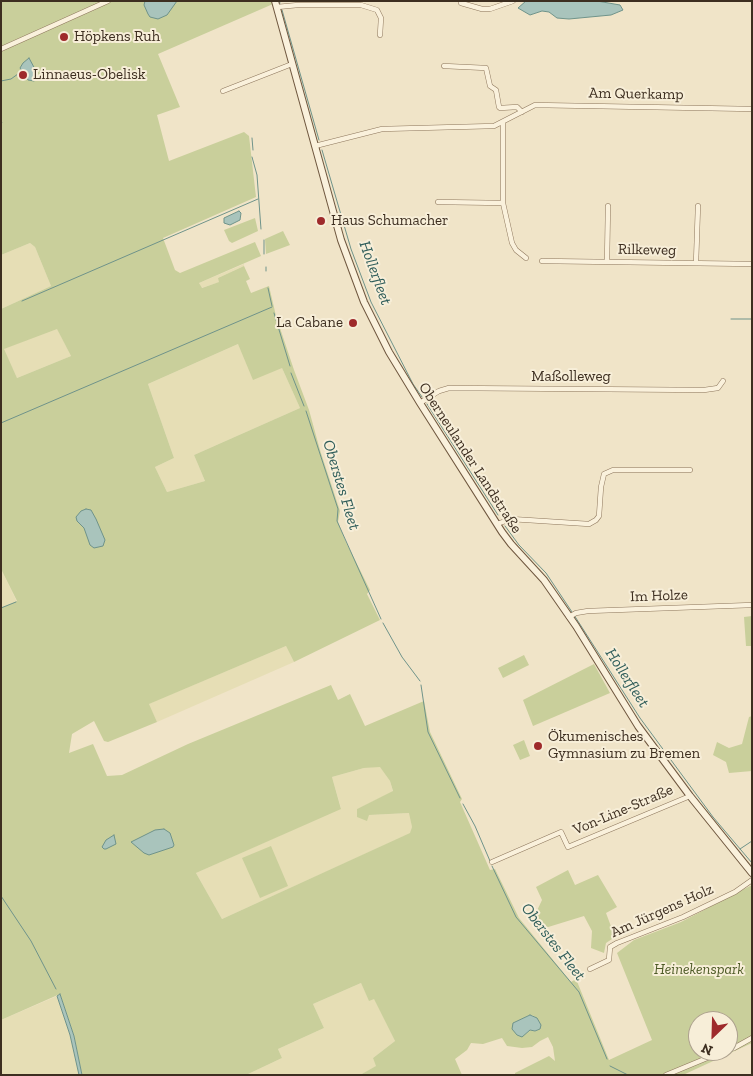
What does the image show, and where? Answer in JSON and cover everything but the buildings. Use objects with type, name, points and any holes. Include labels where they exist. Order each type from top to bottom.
[{"type":"street","points":[[1,49],[108,1]]},
{"type":"street","points":[[461,1],[461,4],[490,9],[513,1]]},
{"type":"street","points":[[276,4],[357,5],[378,10],[381,18],[380,35]]},
{"type":"street","name":"Oberneulander Landstraße","points":[[276,4],[341,240],[364,302],[394,360],[497,524],[511,544],[573,614],[638,726],[690,796],[752,873]]},
{"type":"street","points":[[223,91],[292,64]]},
{"type":"street","name":"Am Querkamp","points":[[444,66],[486,68],[490,86],[496,90],[498,107],[518,107],[522,112]]},
{"type":"street","name":"Am Querkamp","points":[[315,146],[382,129],[494,126],[535,105],[752,109]]},
{"type":"street","points":[[503,123],[503,203],[512,243],[516,250],[526,258]]},
{"type":"street","points":[[438,202],[503,203]]},
{"type":"street","points":[[607,262],[608,206]]},
{"type":"street","points":[[696,263],[698,206]]},
{"type":"street","name":"Rilkeweg","points":[[542,261],[752,264]]},
{"type":"street","name":"Maßolleweg","points":[[420,403],[439,391],[449,388],[704,390],[718,388],[722,381]]},
{"type":"street","points":[[497,524],[511,518],[589,524],[599,516],[600,487],[604,474],[613,470],[690,470]]},
{"type":"street","name":"Im Holze","points":[[573,614],[588,611],[752,605]]},
{"type":"street","name":"Von-Line-Straße","points":[[492,862],[561,832],[568,847],[690,796]]},
{"type":"street","name":"Am Jürgens Holz","points":[[590,969],[609,960],[610,947],[617,943],[682,918],[735,892],[752,880]]},
{"type":"street","points":[[738,1046],[752,1038]]},
{"type":"street","points":[[666,1075],[697,1061]]},
{"type":"shaded area","points":[[30,243],[35,247],[51,286],[1,309],[1,255]]},
{"type":"shaded area","points":[[244,264],[244,266],[218,278],[220,282],[201,288],[199,283]]},
{"type":"shaded area","points":[[57,328],[71,356],[17,378],[3,349]]},
{"type":"shaded area","points":[[238,344],[282,368],[300,408],[194,455],[205,481],[167,492],[155,467],[174,458],[148,384]]},
{"type":"shaded area","points":[[1,569],[17,602],[1,608]]},
{"type":"shaded area","points":[[286,646],[294,662],[157,722],[148,704]]},
{"type":"shaded area","points":[[380,766],[390,781],[393,792],[357,809],[367,820],[368,815],[410,813],[411,833],[222,919],[196,873],[341,808],[332,777],[364,768]]},
{"type":"shaded area","points":[[361,983],[369,1000],[374,998],[395,1041],[373,1058],[377,1066],[360,1075],[246,1075],[282,1058],[278,1049],[324,1028],[313,1004]]},
{"type":"shaded area","points":[[57,996],[70,1035],[79,1075],[1,1075],[1,1020]]},
{"type":"green space","name":"Heinekenspark","points":[[1,1],[272,1],[273,4],[158,54],[180,107],[157,115],[169,161],[244,132],[249,136],[256,197],[163,238],[175,270],[180,273],[255,242],[261,256],[199,283],[202,288],[219,282],[218,278],[244,266],[250,279],[246,281],[251,293],[269,286],[276,316],[309,410],[340,511],[338,522],[370,590],[367,594],[380,620],[294,662],[286,646],[149,704],[157,722],[108,742],[104,741],[94,721],[72,734],[69,753],[93,744],[107,776],[122,775],[188,744],[331,685],[338,700],[350,694],[365,726],[424,701],[430,732],[462,799],[460,802],[490,870],[495,869],[519,918],[571,982],[576,979],[609,1060],[652,1040],[617,953],[634,940],[681,922],[752,885],[752,1043],[738,1049],[738,1011],[688,1011],[688,1061],[713,1061],[683,1075],[515,1075],[515,1073],[549,1056],[555,1061],[553,1047],[548,1037],[532,1047],[522,1048],[507,1046],[502,1038],[483,1044],[471,1043],[467,1050],[455,1059],[462,1075],[360,1075],[376,1066],[373,1058],[395,1041],[374,999],[369,1001],[361,983],[313,1004],[324,1028],[278,1049],[282,1058],[246,1075],[82,1075],[74,1036],[60,994],[1,1020],[1,608],[17,601],[1,569],[1,309],[51,286],[35,247],[30,243],[1,255]],"holes":[[[57,329],[71,356],[17,378],[4,349]],[[238,344],[253,380],[282,368],[300,408],[194,455],[205,481],[167,492],[155,467],[174,458],[148,384]],[[380,767],[390,781],[393,791],[357,809],[357,817],[367,821],[369,815],[409,813],[412,827],[410,833],[222,919],[196,873],[341,809],[332,777],[364,768]],[[530,1015],[534,1016],[540,1029],[531,1030],[522,1036],[517,1035],[514,1023]]]},
{"type":"green space","points":[[255,218],[258,231],[232,243],[229,241],[224,230]]},
{"type":"green space","points":[[283,231],[290,245],[266,254],[265,239]]},
{"type":"green space","points":[[752,616],[752,646],[746,646],[744,617]]},
{"type":"green space","points":[[524,655],[529,665],[503,678],[498,668]]},
{"type":"green space","points":[[594,664],[610,693],[533,726],[523,700]]},
{"type":"green space","points":[[752,716],[752,771],[729,773],[726,762],[713,755],[717,742],[729,748],[742,744],[749,717]]},
{"type":"green space","points":[[524,740],[530,756],[520,760],[513,745]]},
{"type":"green space","points":[[271,846],[288,886],[260,898],[242,858]]},
{"type":"green space","points":[[568,870],[575,885],[598,875],[617,907],[606,913],[615,937],[606,943],[604,953],[591,948],[592,931],[584,916],[545,928],[535,915],[542,900],[536,887]]},
{"type":"water","points":[[145,1],[177,1],[167,15],[158,19],[150,17],[144,5]]},
{"type":"water","points":[[526,1],[597,1],[620,5],[623,10],[611,15],[569,19],[557,18],[549,12],[542,11],[530,15],[518,8]]},
{"type":"water","points":[[29,58],[36,71],[37,79],[34,81],[28,80],[20,68]]},
{"type":"water","points":[[239,211],[241,213],[240,220],[230,225],[224,223],[224,218]]},
{"type":"water","points":[[91,510],[96,519],[105,540],[103,546],[94,548],[90,545],[84,528],[77,521],[76,517],[81,511]]},
{"type":"water","points":[[164,829],[170,833],[173,847],[149,855],[131,842],[155,830]]},
{"type":"water","points":[[114,835],[116,844],[104,849],[102,847],[106,840]]},
{"type":"water","points":[[60,994],[74,1036],[82,1075],[79,1075],[70,1035],[57,996]]},
{"type":"water","points":[[530,1015],[537,1018],[541,1025],[540,1029],[530,1030],[522,1037],[517,1035],[512,1029],[513,1023]]},
{"type":"waterway","name":"Hollerfleet","points":[[282,10],[319,140]]},
{"type":"waterway","points":[[1,81],[11,79],[22,71]]},
{"type":"waterway","name":"Oberstes Fleet","points":[[252,138],[253,150]]},
{"type":"waterway","name":"Hollerfleet","points":[[322,150],[351,249],[371,302],[413,384],[422,397]]},
{"type":"waterway","name":"Oberstes Fleet","points":[[252,157],[257,175],[261,229]]},
{"type":"waterway","points":[[22,301],[258,199]]},
{"type":"waterway","name":"Oberstes Fleet","points":[[264,240],[264,254]]},
{"type":"waterway","name":"Oberstes Fleet","points":[[268,288],[272,306]]},
{"type":"waterway","points":[[1,423],[272,307]]},
{"type":"waterway","name":"Oberstes Fleet","points":[[274,313],[290,366]]},
{"type":"waterway","points":[[731,319],[752,319]]},
{"type":"waterway","name":"Oberstes Fleet","points":[[291,373],[304,406]]},
{"type":"waterway","name":"Hollerfleet","points":[[427,404],[498,515]]},
{"type":"waterway","name":"Oberstes Fleet","points":[[306,411],[338,509],[337,521],[381,619]]},
{"type":"waterway","name":"Hollerfleet","points":[[505,526],[519,545],[546,573],[572,612]]},
{"type":"waterway","points":[[1,608],[16,602]]},
{"type":"waterway","name":"Hollerfleet","points":[[574,615],[640,718],[713,817],[752,863]]},
{"type":"waterway","name":"Oberstes Fleet","points":[[383,623],[402,657],[420,681]]},
{"type":"waterway","name":"Oberstes Fleet","points":[[421,685],[428,732],[460,798]]},
{"type":"waterway","name":"Oberstes Fleet","points":[[463,804],[490,861]]},
{"type":"waterway","points":[[740,849],[752,841]]},
{"type":"waterway","name":"Oberstes Fleet","points":[[492,866],[516,917],[579,992],[607,1059]]},
{"type":"waterway","points":[[1,896],[31,941],[56,989]]},
{"type":"waterway","name":"Oberstes Fleet","points":[[610,1066],[628,1075]]},
{"type":"place","name":"Höpkens Ruh","points":[[64,37]]},
{"type":"place","name":"Linnaeus-Obelisk","points":[[23,75]]},
{"type":"place","name":"Haus Schumacher","points":[[321,221]]},
{"type":"place","name":"La Cabane","points":[[353,323]]},
{"type":"place","name":"Ökumenisches Gymnasium zu Bremen","points":[[538,746]]}]
